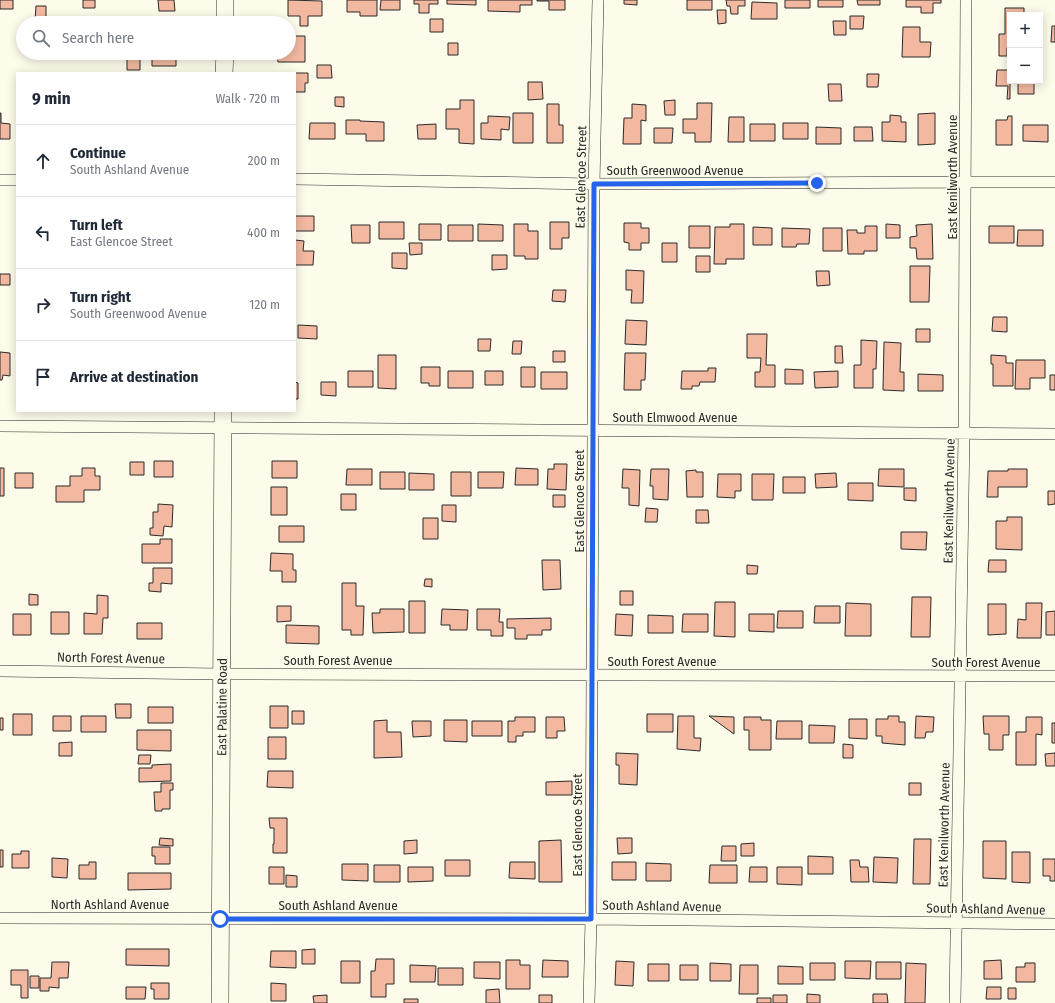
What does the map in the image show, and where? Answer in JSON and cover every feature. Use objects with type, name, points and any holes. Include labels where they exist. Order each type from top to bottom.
[{"type":"main road","points":[[225,0],[225,16]]},
{"type":"main road","points":[[224,60],[224,72]]},
{"type":"main road","name":"East Palatine Road","points":[[220,1003],[223,412]]},
{"type":"street","name":"East Glencoe Street","points":[[589,1003],[591,919],[594,184],[598,0]]},
{"type":"street","name":"East Kenilworth Avenue","points":[[955,1003],[964,434],[966,0]]},
{"type":"street","name":"South Greenwood Avenue","points":[[296,179],[594,184],[1055,182]]},
{"type":"street","points":[[0,180],[16,180]]},
{"type":"street","name":"South Elmwood Avenue","points":[[0,426],[1055,434]]},
{"type":"street","name":"North Forest Avenue","points":[[0,671],[222,674]]},
{"type":"street","name":"South Forest Avenue","points":[[222,674],[1055,676]]},
{"type":"street","name":"North Ashland Avenue","points":[[0,918],[220,919]]},
{"type":"street","name":"South Ashland Avenue","points":[[220,919],[591,919],[1055,924]]},
{"type":"building","points":[[0,0],[13,0],[13,9],[0,9]]},
{"type":"building","points":[[83,0],[95,0],[95,8],[83,8]]},
{"type":"building","points":[[158,0],[174,0],[175,11],[159,11]]},
{"type":"building","points":[[288,0],[322,1],[322,16],[308,16],[308,26],[300,26],[300,16],[288,16]]},
{"type":"building","points":[[347,0],[377,0],[377,16],[360,16],[360,12],[347,12]]},
{"type":"building","points":[[381,0],[400,0],[400,10],[380,10]]},
{"type":"building","points":[[414,0],[438,0],[438,4],[429,4],[429,13],[419,13],[419,4],[414,4]]},
{"type":"building","points":[[447,0],[476,0],[476,5],[447,4]]},
{"type":"building","points":[[488,0],[532,0],[532,5],[520,5],[520,12],[488,11]]},
{"type":"building","points":[[537,0],[565,0],[565,10],[549,10],[549,1]]},
{"type":"building","points":[[624,0],[637,0],[637,5],[624,4]]},
{"type":"building","points":[[687,0],[712,0],[712,10],[687,10]]},
{"type":"building","points":[[726,0],[745,0],[745,6],[738,6],[738,14],[731,14],[730,6],[727,6]]},
{"type":"building","points":[[785,0],[810,0],[810,8],[785,8]]},
{"type":"building","points":[[818,0],[843,0],[843,7],[818,7]]},
{"type":"building","points":[[857,0],[880,0],[880,5],[858,5]]},
{"type":"building","points":[[906,0],[941,0],[941,3],[933,3],[933,13],[921,13],[921,7],[906,7]]},
{"type":"building","points":[[752,2],[777,3],[777,19],[751,19]]},
{"type":"building","points":[[36,6],[46,6],[46,16],[35,16]]},
{"type":"building","points":[[1005,8],[1024,8],[1024,12],[1007,12],[1007,56],[999,56],[999,34],[1005,34]]},
{"type":"building","points":[[717,10],[726,10],[726,23],[718,24]]},
{"type":"building","points":[[850,16],[864,16],[863,29],[850,29]]},
{"type":"building","points":[[430,19],[443,19],[443,32],[430,32]]},
{"type":"building","points":[[833,21],[846,21],[846,35],[834,35]]},
{"type":"building","points":[[1052,26],[1055,26],[1055,42],[1051,42]]},
{"type":"building","points":[[903,27],[920,27],[920,42],[931,42],[930,57],[902,57]]},
{"type":"building","points":[[296,36],[305,36],[305,62],[278,62],[278,60],[296,60]]},
{"type":"building","points":[[448,43],[458,43],[458,55],[448,55]]},
{"type":"building","points":[[127,60],[140,60],[140,70],[127,70]]},
{"type":"building","points":[[152,60],[176,60],[176,66],[152,66]]},
{"type":"building","points":[[317,65],[331,65],[332,78],[317,78]]},
{"type":"building","points":[[997,70],[1007,70],[1007,84],[1010,84],[1010,99],[1007,99],[1008,86],[996,86]]},
{"type":"building","points":[[296,73],[308,73],[308,83],[305,83],[305,92],[296,92]]},
{"type":"building","points":[[867,74],[879,74],[878,87],[867,87]]},
{"type":"building","points":[[528,82],[542,82],[543,99],[528,100]]},
{"type":"building","points":[[828,84],[841,84],[842,101],[829,101]]},
{"type":"building","points":[[1018,84],[1034,84],[1034,94],[1018,94]]},
{"type":"building","points":[[335,97],[344,97],[344,107],[335,106]]},
{"type":"building","points":[[460,100],[474,100],[474,144],[459,143],[459,129],[446,129],[446,109],[460,109]]},
{"type":"building","points":[[675,100],[675,115],[665,115],[664,101]]},
{"type":"building","points":[[697,103],[712,103],[711,142],[695,142],[695,133],[683,133],[683,119],[697,119]]},
{"type":"building","points":[[547,104],[559,104],[559,125],[563,125],[563,143],[547,143]]},
{"type":"building","points":[[632,104],[646,105],[646,121],[641,120],[641,144],[623,144],[624,118],[632,118]]},
{"type":"building","points":[[0,113],[1,123],[10,124],[10,139],[0,139]]},
{"type":"building","points":[[513,113],[533,113],[533,143],[513,143]]},
{"type":"building","points":[[935,113],[935,144],[918,145],[918,114]]},
{"type":"building","points":[[890,115],[901,116],[901,122],[906,122],[906,142],[882,141],[882,122],[890,122]]},
{"type":"building","points":[[488,116],[510,117],[509,130],[501,129],[501,140],[481,139],[481,123],[488,123]]},
{"type":"building","points":[[1008,116],[1012,116],[1012,145],[996,145],[996,120],[1007,120]]},
{"type":"building","points":[[729,117],[744,117],[744,142],[728,142]]},
{"type":"building","points":[[346,120],[384,122],[384,141],[366,141],[366,134],[346,134]]},
{"type":"building","points":[[310,123],[335,123],[335,139],[309,139]]},
{"type":"building","points":[[783,123],[808,123],[808,139],[783,139]]},
{"type":"building","points":[[436,124],[436,139],[418,139],[417,125]]},
{"type":"building","points":[[750,124],[775,124],[775,141],[750,141]]},
{"type":"building","points":[[1023,125],[1048,125],[1048,142],[1023,141]]},
{"type":"building","points":[[816,127],[841,128],[841,144],[816,144]]},
{"type":"building","points":[[854,127],[872,127],[873,141],[854,141]]},
{"type":"building","points":[[654,128],[673,128],[672,143],[654,143]]},
{"type":"building","points":[[296,216],[314,216],[314,231],[296,231]]},
{"type":"building","points":[[379,222],[404,222],[404,239],[379,239]]},
{"type":"building","points":[[550,222],[569,222],[569,238],[562,238],[562,249],[550,249]]},
{"type":"building","points":[[624,223],[641,223],[641,228],[649,228],[649,243],[641,243],[641,250],[629,250],[629,243],[624,242]]},
{"type":"building","points":[[419,224],[441,224],[441,240],[419,240]]},
{"type":"building","points":[[478,224],[503,225],[503,241],[478,241]]},
{"type":"building","points":[[514,224],[528,224],[528,231],[538,231],[538,259],[525,259],[525,256],[514,256]]},
{"type":"building","points":[[730,224],[744,224],[744,259],[726,259],[726,264],[714,264],[715,227],[730,227]]},
{"type":"building","points":[[886,224],[900,225],[900,238],[886,238]]},
{"type":"building","points":[[932,224],[933,259],[917,259],[916,248],[910,248],[910,237],[917,236],[916,225]]},
{"type":"building","points":[[351,225],[370,225],[370,243],[352,243]]},
{"type":"building","points":[[448,225],[473,225],[473,241],[448,241]]},
{"type":"building","points":[[689,226],[710,226],[710,248],[689,248]]},
{"type":"building","points":[[865,226],[877,226],[877,251],[864,251],[864,254],[848,254],[847,230],[857,230],[857,233],[865,233]]},
{"type":"building","points":[[989,226],[1014,226],[1014,243],[989,243]]},
{"type":"building","points":[[753,227],[772,228],[772,245],[753,245]]},
{"type":"building","points":[[782,228],[810,229],[809,244],[797,244],[796,247],[782,247]]},
{"type":"building","points":[[823,228],[842,228],[842,251],[823,251]]},
{"type":"building","points":[[1018,230],[1043,230],[1043,246],[1017,246]]},
{"type":"building","points":[[296,240],[304,241],[303,251],[314,251],[313,265],[296,265]]},
{"type":"building","points":[[409,243],[422,243],[422,254],[410,255]]},
{"type":"building","points":[[662,243],[677,243],[677,262],[662,262]]},
{"type":"building","points":[[392,253],[407,253],[407,269],[392,268]]},
{"type":"building","points":[[492,255],[507,255],[507,269],[492,270]]},
{"type":"building","points":[[696,256],[710,256],[710,272],[696,272]]},
{"type":"building","points":[[910,266],[930,266],[929,302],[910,302]]},
{"type":"building","points":[[626,270],[644,271],[643,303],[631,303],[632,290],[626,290]]},
{"type":"building","points":[[816,271],[829,271],[830,285],[817,286]]},
{"type":"building","points":[[0,274],[10,274],[10,285],[0,285]]},
{"type":"building","points":[[553,290],[566,290],[565,302],[552,301]]},
{"type":"building","points":[[993,317],[1007,317],[1007,332],[992,331]]},
{"type":"building","points":[[626,320],[647,321],[646,345],[625,344]]},
{"type":"building","points":[[298,325],[317,326],[317,339],[298,338]]},
{"type":"building","points":[[916,329],[930,329],[930,342],[916,342]]},
{"type":"building","points":[[747,334],[767,334],[766,365],[775,365],[775,387],[755,387],[755,372],[760,372],[761,358],[747,358]]},
{"type":"building","points":[[478,339],[491,339],[490,351],[478,351]]},
{"type":"building","points":[[861,340],[877,341],[876,369],[873,369],[873,388],[854,388],[854,365],[861,365]]},
{"type":"building","points":[[513,341],[522,341],[521,354],[512,354]]},
{"type":"building","points":[[884,342],[901,343],[900,372],[904,372],[904,391],[883,390]]},
{"type":"building","points":[[835,346],[842,346],[843,363],[835,363]]},
{"type":"building","points":[[553,351],[565,351],[565,362],[553,362]]},
{"type":"building","points":[[0,352],[10,353],[10,376],[3,375],[2,380],[0,380]]},
{"type":"building","points":[[625,353],[646,353],[645,380],[641,380],[641,390],[624,390]]},
{"type":"building","points":[[378,355],[396,355],[396,389],[378,388]]},
{"type":"building","points":[[991,355],[1006,356],[1006,363],[1013,363],[1013,386],[993,386],[993,364],[991,364]]},
{"type":"building","points":[[1016,360],[1045,360],[1045,378],[1030,378],[1030,389],[1015,389]]},
{"type":"building","points":[[421,367],[440,367],[440,386],[429,386],[429,383],[421,383]]},
{"type":"building","points":[[521,367],[535,367],[535,387],[521,387]]},
{"type":"building","points":[[708,368],[716,368],[715,382],[700,382],[699,386],[692,386],[692,389],[681,389],[682,371],[708,371]]},
{"type":"building","points":[[785,369],[803,370],[803,384],[785,384]]},
{"type":"building","points":[[348,371],[373,371],[373,387],[348,387]]},
{"type":"building","points":[[448,371],[473,371],[473,388],[448,388]]},
{"type":"building","points":[[485,371],[503,371],[503,385],[485,385]]},
{"type":"building","points":[[838,371],[838,387],[815,388],[814,372]]},
{"type":"building","points":[[541,372],[567,372],[567,389],[541,389]]},
{"type":"building","points":[[918,374],[943,375],[943,391],[918,391]]},
{"type":"building","points":[[1050,375],[1055,375],[1055,390],[1050,390]]},
{"type":"building","points":[[296,382],[298,383],[298,399],[296,399]]},
{"type":"building","points":[[321,382],[336,382],[336,396],[321,395]]},
{"type":"building","points":[[154,461],[173,461],[173,477],[154,477]]},
{"type":"building","points":[[272,461],[297,461],[297,478],[272,478]]},
{"type":"building","points":[[130,462],[144,462],[144,475],[130,475]]},
{"type":"building","points":[[554,464],[567,464],[566,490],[547,489],[548,469],[554,469]]},
{"type":"building","points":[[0,468],[4,468],[4,496],[0,496]]},
{"type":"building","points":[[82,468],[95,468],[95,476],[100,476],[100,490],[84,490],[84,502],[56,502],[56,486],[70,486],[70,476],[82,476]]},
{"type":"building","points":[[516,468],[538,469],[538,485],[515,485]]},
{"type":"building","points":[[347,469],[372,469],[372,485],[346,485]]},
{"type":"building","points":[[623,469],[640,470],[639,506],[629,505],[629,488],[622,488]]},
{"type":"building","points":[[651,469],[669,469],[668,500],[653,499],[653,486],[650,486]]},
{"type":"building","points":[[879,469],[904,469],[904,487],[878,486]]},
{"type":"building","points":[[1008,469],[1027,469],[1027,487],[998,487],[998,497],[987,497],[988,471],[1008,471]]},
{"type":"building","points":[[696,470],[696,472],[703,472],[703,497],[687,497],[686,471]]},
{"type":"building","points":[[380,472],[405,472],[405,489],[380,489]]},
{"type":"building","points":[[451,472],[471,472],[471,496],[451,496]]},
{"type":"building","points":[[478,472],[504,472],[503,488],[478,488]]},
{"type":"building","points":[[15,473],[33,473],[33,488],[15,488]]},
{"type":"building","points":[[409,473],[434,474],[434,490],[409,490]]},
{"type":"building","points":[[836,473],[837,487],[816,488],[815,474]]},
{"type":"building","points":[[718,474],[741,474],[741,491],[735,491],[735,498],[717,497]]},
{"type":"building","points":[[752,474],[774,474],[773,500],[752,500]]},
{"type":"building","points":[[783,477],[805,477],[805,493],[783,493]]},
{"type":"building","points":[[848,483],[873,483],[873,501],[848,500]]},
{"type":"building","points":[[271,487],[287,487],[287,515],[271,515]]},
{"type":"building","points":[[904,488],[916,488],[916,501],[904,500]]},
{"type":"building","points":[[1048,491],[1055,491],[1055,504],[1048,505]]},
{"type":"building","points":[[341,494],[356,494],[356,510],[341,510]]},
{"type":"building","points":[[553,495],[565,495],[565,507],[553,507]]},
{"type":"building","points":[[158,504],[173,505],[172,527],[164,526],[163,536],[150,535],[150,528],[153,528],[153,512],[158,512]]},
{"type":"building","points":[[442,505],[456,505],[456,522],[442,521]]},
{"type":"building","points":[[646,508],[658,509],[657,522],[645,522]]},
{"type":"building","points":[[696,510],[708,510],[709,523],[696,523]]},
{"type":"building","points":[[1007,517],[1022,517],[1022,550],[996,549],[996,521],[1007,521]]},
{"type":"building","points":[[423,518],[438,518],[438,539],[423,539]]},
{"type":"building","points":[[279,526],[304,526],[304,542],[279,542]]},
{"type":"building","points":[[901,532],[927,532],[926,550],[901,549]]},
{"type":"building","points":[[160,539],[172,539],[172,563],[142,563],[142,544],[160,544]]},
{"type":"building","points":[[271,553],[293,554],[293,570],[296,570],[296,582],[282,582],[282,571],[270,571]]},
{"type":"building","points":[[542,560],[560,560],[561,589],[543,590]]},
{"type":"building","points":[[989,560],[1006,560],[1006,572],[988,572]]},
{"type":"building","points":[[747,565],[758,566],[757,574],[747,574]]},
{"type":"building","points":[[153,568],[172,568],[172,584],[161,583],[161,592],[149,591],[149,583],[153,583]]},
{"type":"building","points":[[425,579],[432,579],[432,587],[424,586]]},
{"type":"building","points":[[342,583],[356,583],[356,606],[364,606],[363,635],[351,635],[351,630],[342,630]]},
{"type":"building","points":[[620,591],[633,591],[633,605],[620,605]]},
{"type":"building","points":[[29,594],[38,595],[38,605],[29,605]]},
{"type":"building","points":[[97,595],[108,596],[108,618],[103,618],[102,634],[84,634],[84,613],[97,614]]},
{"type":"building","points":[[912,597],[931,597],[930,637],[911,637]]},
{"type":"building","points":[[409,601],[425,601],[425,633],[409,633]]},
{"type":"building","points":[[715,602],[735,602],[735,637],[714,636]]},
{"type":"building","points":[[846,603],[871,604],[871,636],[845,636]]},
{"type":"building","points":[[1026,603],[1042,603],[1041,638],[1017,638],[1018,619],[1026,620]]},
{"type":"building","points":[[988,604],[1006,604],[1006,634],[988,635]]},
{"type":"building","points":[[277,606],[291,606],[291,621],[277,622]]},
{"type":"building","points":[[815,606],[840,606],[840,623],[814,623]]},
{"type":"building","points":[[380,609],[404,609],[404,632],[373,633],[372,613],[380,613]]},
{"type":"building","points":[[442,609],[468,610],[467,630],[450,630],[450,625],[441,625]]},
{"type":"building","points":[[477,609],[500,609],[499,622],[503,622],[503,636],[491,636],[491,630],[477,630]]},
{"type":"building","points":[[778,611],[803,611],[803,628],[777,628]]},
{"type":"building","points":[[1055,611],[1055,635],[1046,635],[1046,612]]},
{"type":"building","points":[[51,612],[69,612],[69,634],[51,634]]},
{"type":"building","points":[[13,614],[31,614],[31,635],[13,635]]},
{"type":"building","points":[[616,614],[633,615],[632,636],[615,635]]},
{"type":"building","points":[[683,614],[708,614],[708,632],[682,632]]},
{"type":"building","points":[[749,614],[774,614],[774,632],[749,631]]},
{"type":"building","points":[[648,615],[673,616],[673,633],[648,633]]},
{"type":"building","points":[[551,618],[551,630],[542,630],[542,635],[527,635],[527,639],[515,639],[515,628],[507,628],[507,619]]},
{"type":"building","points":[[137,623],[162,623],[162,639],[137,639]]},
{"type":"building","points":[[286,625],[319,626],[319,644],[286,643]]},
{"type":"building","points":[[115,704],[131,704],[131,718],[116,718]]},
{"type":"building","points":[[270,706],[288,706],[288,728],[270,728]]},
{"type":"building","points":[[148,707],[173,707],[173,723],[148,723]]},
{"type":"building","points":[[292,711],[304,711],[304,724],[292,724]]},
{"type":"building","points":[[13,714],[32,714],[32,735],[13,735]]},
{"type":"building","points":[[647,714],[673,714],[673,732],[647,732]]},
{"type":"building","points":[[53,716],[71,716],[71,731],[53,731]]},
{"type":"building","points":[[81,716],[106,716],[106,732],[81,732]]},
{"type":"building","points":[[678,716],[694,716],[694,738],[701,738],[700,751],[677,749]]},
{"type":"building","points":[[709,716],[734,717],[734,734]]},
{"type":"building","points":[[888,716],[899,716],[899,722],[905,722],[905,745],[882,743],[882,736],[876,736],[876,719],[888,719]]},
{"type":"building","points":[[916,716],[934,717],[933,732],[926,732],[925,738],[915,738]]},
{"type":"building","points":[[983,716],[1009,716],[1009,735],[1003,735],[1003,750],[989,750],[989,734],[984,734]]},
{"type":"building","points":[[515,717],[535,717],[535,732],[523,732],[523,736],[516,736],[516,742],[508,742],[508,721],[515,721]]},
{"type":"building","points":[[546,717],[564,717],[565,731],[557,731],[557,738],[546,738]]},
{"type":"building","points":[[744,717],[761,717],[761,720],[771,720],[771,750],[749,750],[749,730],[744,730]]},
{"type":"building","points":[[1026,717],[1042,717],[1042,735],[1036,734],[1036,765],[1016,765],[1016,732],[1026,732]]},
{"type":"building","points":[[0,718],[3,718],[3,730],[0,730]]},
{"type":"building","points":[[849,719],[867,719],[867,739],[849,738]]},
{"type":"building","points":[[387,720],[387,732],[401,732],[402,757],[374,758],[374,721]]},
{"type":"building","points":[[444,720],[467,720],[467,742],[444,741]]},
{"type":"building","points":[[412,721],[431,721],[431,736],[413,737]]},
{"type":"building","points":[[472,721],[502,721],[502,736],[472,736]]},
{"type":"building","points":[[777,721],[802,721],[802,739],[776,739]]},
{"type":"building","points":[[1052,723],[1055,723],[1055,743],[1052,743]]},
{"type":"building","points":[[809,725],[835,726],[834,743],[809,743]]},
{"type":"building","points":[[137,730],[171,730],[171,751],[137,750]]},
{"type":"building","points":[[268,737],[286,737],[286,759],[268,759]]},
{"type":"building","points":[[72,742],[72,756],[59,756],[59,743]]},
{"type":"building","points":[[843,744],[853,745],[853,758],[843,758]]},
{"type":"building","points":[[616,753],[638,754],[637,785],[619,784],[619,765],[616,765]]},
{"type":"building","points":[[1055,753],[1055,766],[1046,766],[1045,754]]},
{"type":"building","points":[[139,755],[151,755],[150,764],[138,764]]},
{"type":"building","points":[[171,764],[171,781],[139,782],[139,768],[152,768],[152,765]]},
{"type":"building","points":[[268,771],[293,771],[293,788],[267,787]]},
{"type":"building","points":[[572,781],[572,795],[546,795],[546,782]]},
{"type":"building","points":[[161,783],[173,783],[173,790],[170,790],[170,809],[155,811],[154,792],[161,792]]},
{"type":"building","points":[[909,783],[921,783],[921,795],[909,795]]},
{"type":"building","points":[[269,818],[287,818],[287,853],[273,853],[274,828],[270,828]]},
{"type":"building","points":[[160,838],[173,839],[173,846],[159,845]]},
{"type":"building","points":[[617,838],[632,838],[632,853],[618,854]]},
{"type":"building","points":[[914,839],[931,839],[930,884],[913,884]]},
{"type":"building","points":[[417,840],[417,853],[404,854],[404,841]]},
{"type":"building","points":[[561,840],[562,882],[539,882],[539,841]]},
{"type":"building","points":[[983,841],[1006,841],[1006,879],[983,878]]},
{"type":"building","points":[[754,843],[754,856],[741,856],[741,844]]},
{"type":"building","points":[[722,846],[736,846],[736,861],[721,861]]},
{"type":"building","points":[[152,847],[170,847],[170,864],[155,864],[155,856],[152,856]]},
{"type":"building","points":[[0,850],[3,850],[3,867],[0,867]]},
{"type":"building","points":[[21,851],[29,851],[29,868],[12,868],[12,854],[21,854]]},
{"type":"building","points":[[1012,852],[1030,852],[1030,883],[1012,882]]},
{"type":"building","points":[[808,856],[833,857],[833,874],[808,874]]},
{"type":"building","points":[[874,857],[898,858],[897,883],[873,882]]},
{"type":"building","points":[[52,858],[68,859],[67,878],[52,877]]},
{"type":"building","points":[[1043,859],[1055,859],[1055,881],[1050,881],[1050,876],[1043,876]]},
{"type":"building","points":[[445,860],[470,860],[470,876],[445,876]]},
{"type":"building","points":[[850,860],[859,860],[860,867],[868,867],[869,882],[851,882]]},
{"type":"building","points":[[89,862],[96,862],[96,879],[79,879],[79,865],[89,865]]},
{"type":"building","points":[[510,862],[535,862],[535,879],[509,878]]},
{"type":"building","points":[[612,862],[636,862],[636,880],[612,880]]},
{"type":"building","points":[[646,863],[671,864],[671,881],[646,881]]},
{"type":"building","points":[[342,864],[368,864],[368,881],[342,880]]},
{"type":"building","points":[[374,865],[400,865],[400,882],[374,882]]},
{"type":"building","points":[[710,865],[737,865],[737,883],[709,883]]},
{"type":"building","points":[[269,867],[284,867],[284,884],[269,884]]},
{"type":"building","points":[[408,867],[433,867],[433,881],[408,882]]},
{"type":"building","points":[[750,867],[767,867],[767,882],[749,882]]},
{"type":"building","points":[[777,867],[802,867],[802,885],[777,884]]},
{"type":"building","points":[[128,873],[171,873],[171,889],[128,890]]},
{"type":"building","points":[[286,875],[297,876],[297,887],[286,887]]},
{"type":"building","points":[[126,949],[169,949],[169,966],[126,965]]},
{"type":"building","points":[[315,949],[315,964],[302,964],[302,950]]},
{"type":"building","points":[[271,951],[296,951],[296,968],[270,967]]},
{"type":"building","points":[[376,959],[394,959],[394,984],[386,984],[386,997],[371,997],[371,971],[375,971]]},
{"type":"building","points":[[506,960],[520,960],[520,965],[530,965],[530,989],[506,989]]},
{"type":"building","points":[[543,960],[568,961],[568,977],[542,977]]},
{"type":"building","points":[[1001,960],[1002,979],[984,979],[984,961]]},
{"type":"building","points":[[341,961],[360,961],[360,983],[341,983]]},
{"type":"building","points":[[616,961],[634,962],[633,986],[615,985]]},
{"type":"building","points":[[845,961],[871,961],[870,979],[845,978]]},
{"type":"building","points":[[52,962],[69,962],[68,978],[59,978],[59,988],[49,987],[49,991],[40,991],[40,978],[51,978]]},
{"type":"building","points":[[474,962],[500,962],[500,979],[474,978]]},
{"type":"building","points":[[876,962],[901,962],[901,979],[876,979]]},
{"type":"building","points":[[710,963],[731,964],[731,981],[710,981]]},
{"type":"building","points":[[810,963],[835,963],[835,980],[810,980]]},
{"type":"building","points":[[906,963],[926,964],[925,1003],[905,1003]]},
{"type":"building","points":[[1025,963],[1035,963],[1035,982],[1016,982],[1016,967],[1025,967]]},
{"type":"building","points":[[648,964],[669,964],[669,981],[648,981]]},
{"type":"building","points":[[410,965],[436,966],[435,982],[410,982]]},
{"type":"building","points":[[680,965],[698,965],[698,980],[680,980]]},
{"type":"building","points":[[740,965],[758,965],[758,994],[739,994]]},
{"type":"building","points":[[778,966],[803,967],[803,984],[778,984]]},
{"type":"building","points":[[438,968],[463,968],[463,985],[438,985]]},
{"type":"building","points":[[11,970],[28,970],[28,998],[21,998],[21,985],[11,985]]},
{"type":"building","points":[[30,976],[39,976],[39,988],[30,988]]},
{"type":"building","points":[[151,983],[169,983],[169,999],[154,999],[154,989],[151,989]]},
{"type":"building","points":[[271,983],[286,984],[286,1001],[271,1001]]},
{"type":"building","points":[[126,987],[146,987],[145,999],[126,999]]},
{"type":"building","points":[[987,987],[1001,987],[1001,999],[986,999]]},
{"type":"building","points":[[1008,988],[1016,988],[1016,999],[1008,999]]},
{"type":"building","points":[[499,989],[500,1003],[486,1003],[486,990]]},
{"type":"building","points":[[807,994],[820,995],[820,1003],[807,1003]]},
{"type":"building","points":[[873,994],[887,994],[888,1003],[873,1003]]},
{"type":"building","points":[[327,995],[327,1003],[314,1003],[313,996]]},
{"type":"building","points":[[539,995],[552,995],[552,1003],[539,1003]]},
{"type":"building","points":[[773,995],[787,995],[787,1003],[773,1003]]},
{"type":"building","points":[[757,998],[771,998],[771,1003],[757,1003]]},
{"type":"building","points":[[404,999],[418,999],[418,1003],[404,1003]]},
{"type":"route","points":[[220,919],[591,919],[594,184],[817,183]]}]
